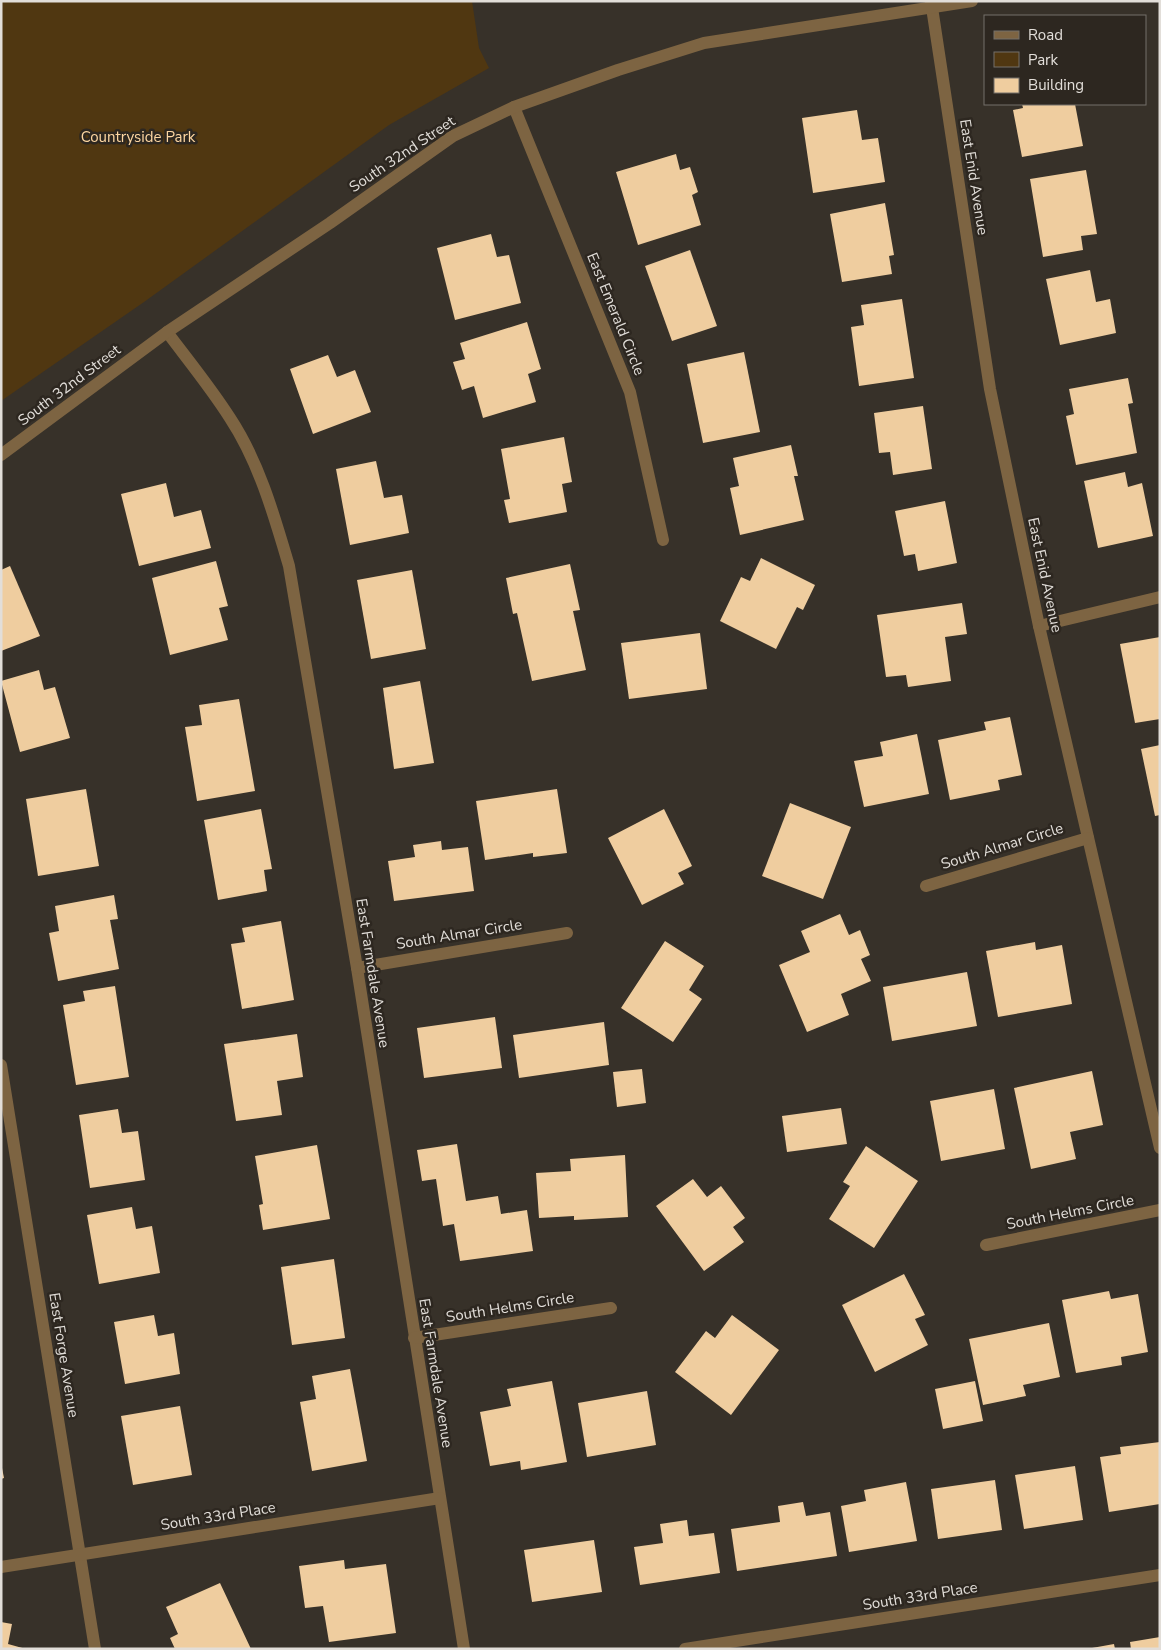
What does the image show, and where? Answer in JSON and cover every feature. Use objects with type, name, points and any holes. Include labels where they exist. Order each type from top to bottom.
[{"type":"street","name":"South 32nd Street","points":[[1,455],[167,332],[338,217],[453,136],[514,107],[618,70],[704,43],[931,4],[972,1]]},
{"type":"street","name":"East Enid Avenue","points":[[931,4],[990,389],[1039,626],[1160,1148]]},
{"type":"street","name":"East Emerald Circle","points":[[514,107],[630,392],[663,540]]},
{"type":"street","name":"East Farmdale Avenue","points":[[167,332],[230,418],[271,504],[289,566],[357,968],[464,1649]]},
{"type":"street","points":[[1039,626],[1160,597]]},
{"type":"street","name":"South Almar Circle","points":[[926,886],[1088,838]]},
{"type":"street","name":"South Almar Circle","points":[[357,968],[567,933]]},
{"type":"street","name":"East Forge Avenue","points":[[1,1066],[95,1649]]},
{"type":"street","name":"South Helms Circle","points":[[986,1245],[1160,1210]]},
{"type":"street","name":"South Helms Circle","points":[[414,1338],[611,1308]]},
{"type":"street","name":"South 33rd Place","points":[[1,1567],[440,1498]]},
{"type":"street","name":"South 33rd Place","points":[[685,1649],[1160,1575]]},
{"type":"green space","name":"Countryside Park","points":[[1,1],[472,1],[479,48],[489,68],[389,125],[144,302],[1,401]]},
{"type":"building","points":[[1022,105],[1075,105],[1083,146],[1022,157],[1013,110],[1023,108]]},
{"type":"building","points":[[857,110],[862,140],[878,138],[885,182],[813,193],[802,118]]},
{"type":"building","points":[[676,154],[680,170],[690,167],[698,192],[692,195],[701,225],[638,245],[616,172]]},
{"type":"building","points":[[1086,170],[1097,234],[1081,236],[1083,250],[1043,257],[1030,179]]},
{"type":"building","points":[[885,203],[894,255],[889,256],[892,274],[842,282],[830,214]]},
{"type":"building","points":[[491,234],[497,257],[509,255],[521,303],[455,320],[437,248]]},
{"type":"building","points":[[690,250],[717,326],[672,341],[645,266]]},
{"type":"building","points":[[1090,270],[1096,302],[1110,299],[1116,333],[1060,345],[1046,279]]},
{"type":"building","points":[[902,299],[914,378],[859,386],[851,327],[864,325],[861,305]]},
{"type":"building","points":[[527,322],[541,369],[528,374],[536,402],[483,418],[474,386],[462,390],[453,362],[465,359],[460,343]]},
{"type":"building","points":[[744,352],[760,432],[703,443],[687,364]]},
{"type":"building","points":[[328,355],[337,377],[355,370],[371,412],[313,434],[290,369]]},
{"type":"building","points":[[1128,378],[1133,403],[1128,404],[1137,453],[1076,465],[1066,416],[1074,414],[1069,389]]},
{"type":"building","points":[[923,406],[932,469],[893,475],[890,452],[879,453],[874,413]]},
{"type":"building","points":[[564,437],[572,482],[562,484],[567,512],[509,523],[504,500],[510,499],[501,449]]},
{"type":"building","points":[[791,445],[798,476],[794,476],[804,520],[740,535],[730,488],[739,486],[733,458]]},
{"type":"building","points":[[376,461],[384,498],[402,495],[409,533],[350,545],[336,469]]},
{"type":"building","points":[[1125,472],[1128,487],[1142,483],[1153,536],[1098,548],[1084,481]]},
{"type":"building","points":[[166,483],[174,517],[201,510],[211,548],[139,566],[121,494]]},
{"type":"building","points":[[945,501],[957,563],[918,571],[915,554],[904,556],[895,511]]},
{"type":"building","points":[[761,558],[815,585],[803,610],[797,607],[776,649],[720,621],[741,577],[750,581]]},
{"type":"building","points":[[216,561],[228,606],[219,608],[228,640],[170,655],[152,578]]},
{"type":"building","points":[[570,564],[580,610],[573,611],[586,670],[532,681],[517,613],[513,614],[506,578]]},
{"type":"building","points":[[10,566],[40,636],[1,651],[1,570]]},
{"type":"building","points":[[412,570],[426,649],[371,659],[357,580]]},
{"type":"building","points":[[962,603],[967,634],[945,637],[951,681],[908,687],[906,675],[886,677],[877,615]]},
{"type":"building","points":[[700,633],[707,689],[629,699],[621,643]]},
{"type":"building","points":[[1160,637],[1160,719],[1135,723],[1120,644]]},
{"type":"building","points":[[39,670],[44,690],[55,687],[70,738],[20,752],[1,681]]},
{"type":"building","points":[[420,681],[434,763],[394,769],[383,688]]},
{"type":"building","points":[[239,699],[255,791],[197,801],[185,727],[202,725],[199,705]]},
{"type":"building","points":[[1010,717],[1022,775],[998,780],[1000,790],[950,800],[938,740],[986,730],[984,722]]},
{"type":"building","points":[[917,734],[929,794],[864,807],[854,761],[883,756],[880,742]]},
{"type":"building","points":[[1160,745],[1160,815],[1155,816],[1141,749]]},
{"type":"building","points":[[86,789],[99,866],[38,876],[26,799]]},
{"type":"building","points":[[557,789],[567,853],[533,857],[533,853],[485,860],[476,801]]},
{"type":"building","points":[[790,803],[851,827],[823,899],[762,876]]},
{"type":"building","points":[[261,809],[272,869],[264,870],[267,891],[218,900],[204,820]]},
{"type":"building","points":[[664,809],[692,866],[678,873],[684,884],[642,905],[608,838]]},
{"type":"building","points":[[441,841],[442,850],[468,847],[474,891],[394,901],[388,861],[415,857],[413,845]]},
{"type":"building","points":[[114,895],[118,919],[110,920],[119,969],[58,981],[49,933],[59,931],[55,906]]},
{"type":"building","points":[[840,914],[849,935],[860,930],[870,955],[861,959],[871,981],[841,994],[849,1015],[807,1032],[779,965],[810,952],[801,931]]},
{"type":"building","points":[[281,921],[294,1000],[242,1009],[231,944],[245,942],[242,928]]},
{"type":"building","points":[[665,941],[704,966],[689,990],[702,999],[673,1042],[621,1008]]},
{"type":"building","points":[[1035,942],[1036,950],[1062,945],[1072,1004],[998,1017],[986,951]]},
{"type":"building","points":[[967,972],[977,1026],[892,1041],[883,987]]},
{"type":"building","points":[[115,986],[129,1077],[76,1085],[63,1005],[85,1001],[83,991]]},
{"type":"building","points":[[495,1017],[502,1068],[424,1078],[417,1028]]},
{"type":"building","points":[[604,1022],[609,1065],[519,1078],[513,1035]]},
{"type":"building","points":[[297,1034],[303,1077],[277,1081],[282,1115],[236,1121],[224,1044]]},
{"type":"building","points":[[642,1069],[646,1103],[617,1107],[613,1072]]},
{"type":"building","points":[[1092,1071],[1103,1125],[1070,1132],[1076,1159],[1031,1169],[1014,1088]]},
{"type":"building","points":[[994,1089],[1005,1149],[941,1161],[930,1101]]},
{"type":"building","points":[[841,1108],[847,1144],[787,1152],[782,1116]]},
{"type":"building","points":[[118,1109],[122,1133],[138,1131],[145,1180],[90,1188],[79,1115]]},
{"type":"building","points":[[457,1144],[466,1201],[498,1196],[501,1214],[527,1210],[533,1251],[460,1261],[454,1224],[443,1226],[436,1179],[422,1181],[417,1150]]},
{"type":"building","points":[[317,1145],[330,1219],[263,1230],[259,1205],[263,1204],[255,1156]]},
{"type":"building","points":[[866,1146],[918,1181],[874,1248],[829,1219],[850,1186],[843,1182]]},
{"type":"building","points":[[625,1155],[628,1217],[574,1220],[574,1216],[539,1218],[536,1173],[571,1171],[570,1159]]},
{"type":"building","points":[[693,1179],[707,1197],[721,1186],[745,1218],[733,1227],[744,1242],[704,1271],[656,1206]]},
{"type":"building","points":[[132,1207],[136,1229],[152,1226],[160,1273],[99,1284],[87,1215]]},
{"type":"building","points":[[334,1259],[345,1338],[292,1345],[281,1267]]},
{"type":"building","points":[[904,1274],[925,1315],[915,1319],[928,1345],[875,1372],[842,1305]]},
{"type":"building","points":[[1109,1291],[1111,1299],[1138,1294],[1148,1352],[1121,1357],[1122,1365],[1076,1373],[1062,1300]]},
{"type":"building","points":[[154,1315],[158,1336],[174,1333],[180,1374],[125,1384],[114,1322]]},
{"type":"building","points":[[732,1315],[779,1350],[731,1415],[675,1372],[706,1331],[715,1338]]},
{"type":"building","points":[[1049,1323],[1060,1377],[1023,1385],[1026,1396],[983,1405],[969,1339]]},
{"type":"building","points":[[350,1369],[367,1461],[312,1471],[300,1402],[316,1399],[312,1376]]},
{"type":"building","points":[[552,1381],[567,1462],[521,1470],[520,1461],[490,1466],[480,1412],[511,1406],[507,1389]]},
{"type":"building","points":[[975,1381],[983,1421],[943,1429],[935,1389]]},
{"type":"building","points":[[647,1391],[656,1445],[587,1457],[578,1403]]},
{"type":"building","points":[[180,1406],[192,1475],[133,1485],[121,1416]]},
{"type":"building","points":[[1160,1442],[1160,1504],[1109,1512],[1100,1457],[1121,1454],[1120,1447]]},
{"type":"building","points":[[1,1463],[4,1478],[1,1479]]},
{"type":"building","points":[[1075,1466],[1083,1520],[1024,1529],[1015,1475]]},
{"type":"building","points":[[995,1480],[1002,1530],[938,1539],[931,1489]]},
{"type":"building","points":[[906,1482],[917,1541],[849,1552],[841,1506],[866,1501],[864,1490]]},
{"type":"building","points":[[803,1502],[806,1516],[830,1512],[837,1556],[737,1571],[731,1529],[780,1522],[778,1506]]},
{"type":"building","points":[[687,1520],[689,1536],[714,1533],[720,1573],[640,1585],[634,1547],[663,1543],[660,1524]]},
{"type":"building","points":[[594,1540],[602,1592],[532,1602],[524,1550]]},
{"type":"building","points":[[344,1560],[345,1569],[386,1564],[396,1633],[329,1642],[323,1606],[305,1608],[299,1566]]},
{"type":"building","points":[[220,1583],[251,1649],[175,1649],[170,1638],[178,1634],[166,1607]]},
{"type":"building","points":[[1,1622],[12,1624],[8,1644],[26,1649],[1,1649]]},
{"type":"building","points":[[1160,1637],[1160,1649],[1131,1649],[1130,1642]]},
{"type":"building","points":[[1114,1644],[1115,1649],[1092,1648]]}]
